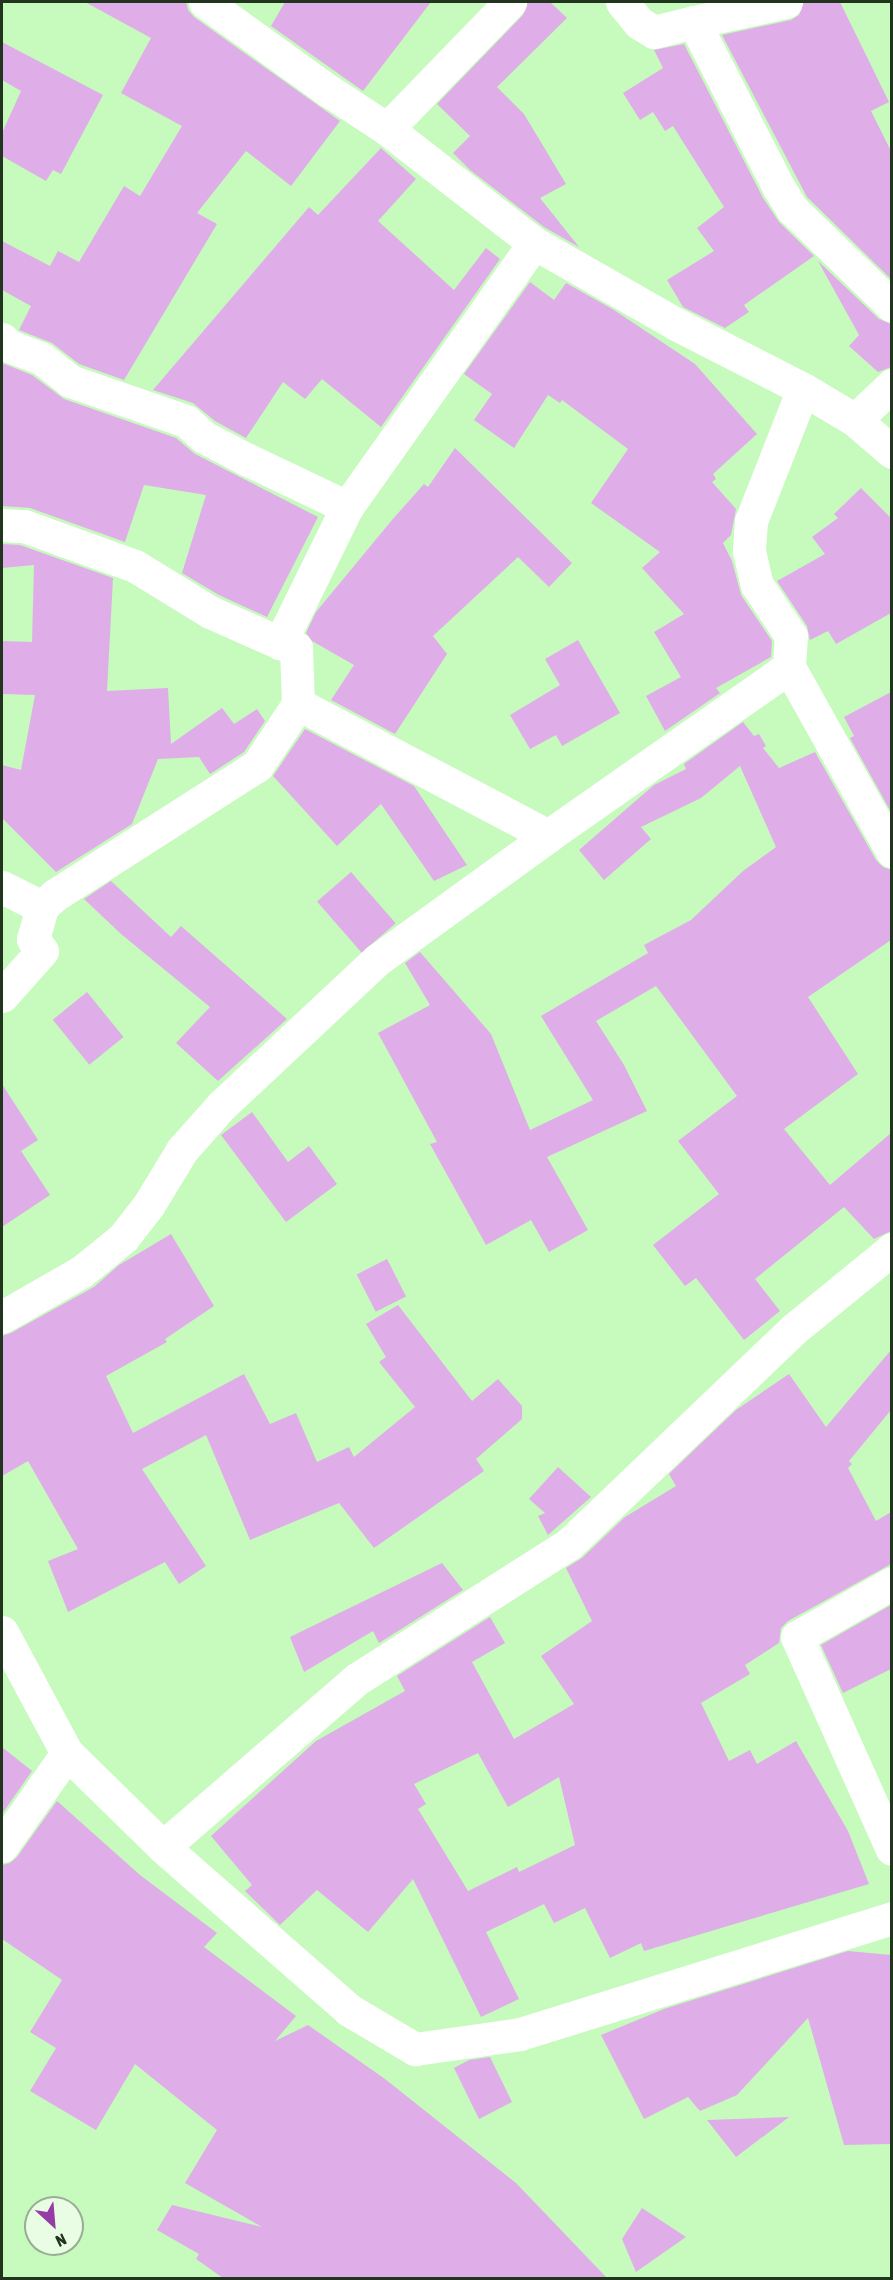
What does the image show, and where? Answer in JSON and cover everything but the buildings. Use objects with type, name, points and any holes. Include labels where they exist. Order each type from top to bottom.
[{"type":"street","points":[[205,2],[329,91],[387,129],[534,243],[675,324],[803,388],[855,420],[891,452]]},
{"type":"street","points":[[622,2],[639,23],[654,32],[786,2]]},
{"type":"street","points":[[387,129],[500,4]]},
{"type":"street","points":[[694,22],[792,209],[891,306]]},
{"type":"street","points":[[280,643],[347,507],[534,243]]},
{"type":"street","points":[[2,339],[9,346],[41,358],[70,381],[186,421],[204,437],[347,507]]},
{"type":"street","points":[[855,420],[891,385]]},
{"type":"street","points":[[803,388],[751,522],[749,551],[757,585],[791,636],[789,667],[891,851]]},
{"type":"street","points":[[2,525],[24,526],[135,566],[210,612],[296,648],[298,704],[257,766],[55,895],[42,907],[33,939],[42,951],[2,996]]},
{"type":"street","points":[[2,1317],[81,1272],[123,1238],[148,1206],[182,1150],[220,1106],[377,960],[548,836],[789,667]]},
{"type":"street","points":[[298,704],[548,836]]},
{"type":"street","points":[[2,887],[42,907]]},
{"type":"street","points":[[164,1847],[357,1679],[569,1544],[794,1329],[891,1249]]},
{"type":"street","points":[[891,1583],[797,1637],[891,1849]]},
{"type":"street","points":[[2,1632],[68,1753],[164,1847],[349,2010],[416,2049],[520,2034],[891,1918]]},
{"type":"street","points":[[2,1846],[68,1753]]}]
